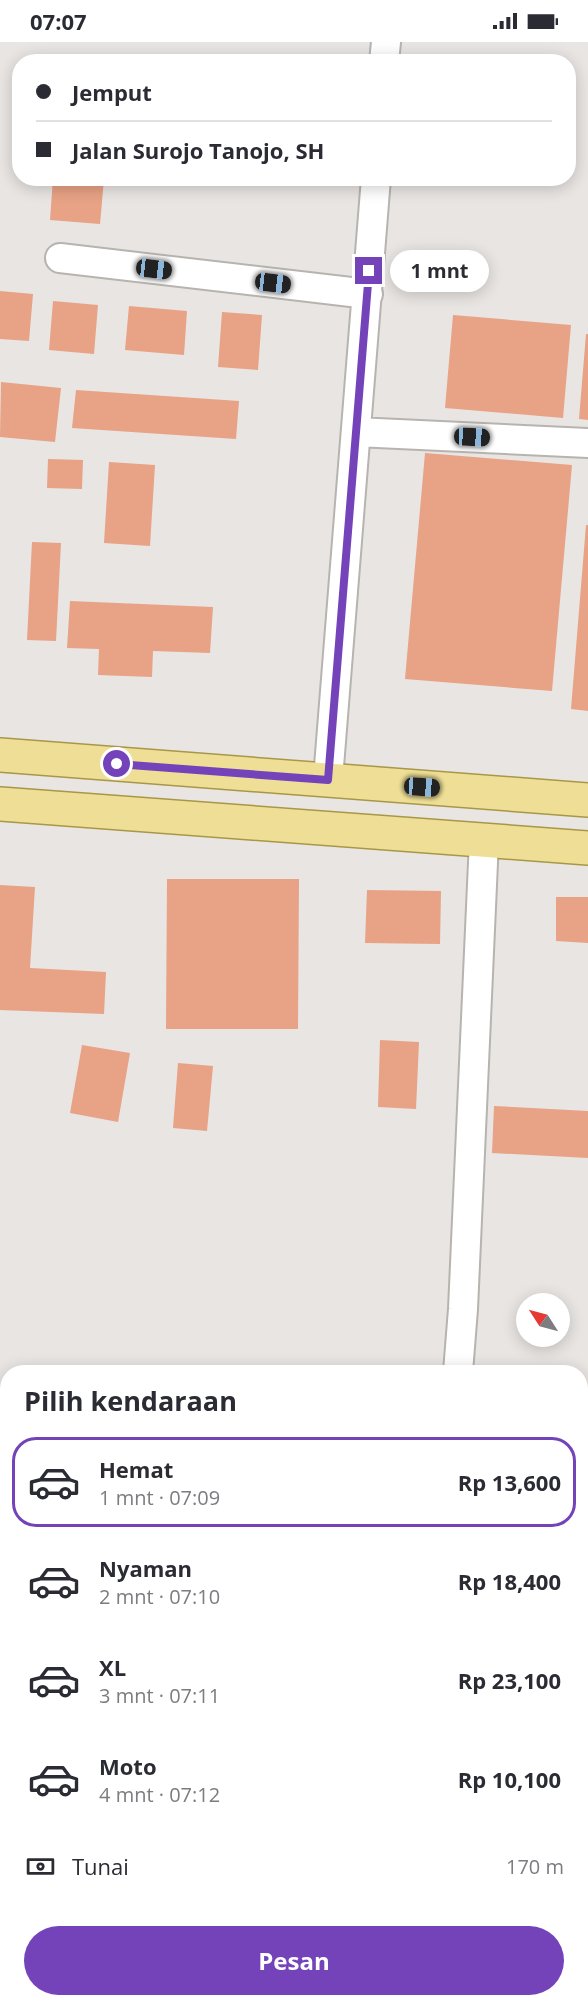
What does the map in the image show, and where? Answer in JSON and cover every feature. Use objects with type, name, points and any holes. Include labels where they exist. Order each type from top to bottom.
[{"type":"main road","points":[[0,755],[588,800]]},
{"type":"main road","points":[[0,804],[588,848]]},
{"type":"street","points":[[328,780],[375,186]]},
{"type":"street","points":[[60,258],[368,294]]},
{"type":"street","points":[[356,432],[588,443]]},
{"type":"street","points":[[459,1365],[484,840]]},
{"type":"building","points":[[52,186],[103,186],[100,224],[50,220]]},
{"type":"building","points":[[0,291],[33,294],[29,341],[0,339]]},
{"type":"building","points":[[53,301],[98,305],[94,354],[49,350]]},
{"type":"building","points":[[129,306],[187,311],[184,355],[125,350]]},
{"type":"building","points":[[222,312],[262,315],[258,370],[218,367]]},
{"type":"building","points":[[453,315],[571,325],[563,418],[445,408]]},
{"type":"building","points":[[586,334],[588,334],[588,420],[579,419]]},
{"type":"building","points":[[1,382],[61,388],[55,442],[0,437]]},
{"type":"building","points":[[76,390],[239,401],[236,439],[72,428]]},
{"type":"building","points":[[425,453],[572,465],[552,691],[405,679]]},
{"type":"building","points":[[48,459],[83,460],[82,489],[47,488]]},
{"type":"building","points":[[109,462],[155,465],[150,546],[104,543]]},
{"type":"building","points":[[586,525],[588,525],[588,711],[571,709]]},
{"type":"building","points":[[32,542],[61,543],[56,641],[27,640]]},
{"type":"building","points":[[70,601],[213,607],[210,653],[153,651],[152,677],[98,675],[99,649],[67,648]]},
{"type":"building","points":[[167,879],[299,879],[298,1029],[166,1029]]},
{"type":"building","points":[[0,885],[35,887],[30,968],[106,972],[104,1014],[0,1010]]},
{"type":"building","points":[[367,890],[441,891],[440,944],[365,943]]},
{"type":"building","points":[[556,897],[588,897],[588,943],[556,941]]},
{"type":"building","points":[[380,1040],[419,1042],[416,1109],[378,1107]]},
{"type":"building","points":[[82,1045],[130,1053],[118,1122],[70,1113]]},
{"type":"building","points":[[178,1063],[213,1066],[207,1131],[173,1128]]},
{"type":"building","points":[[494,1106],[588,1111],[588,1158],[492,1153]]},
{"type":"route","points":[[117,764],[328,780],[369,271]]}]
